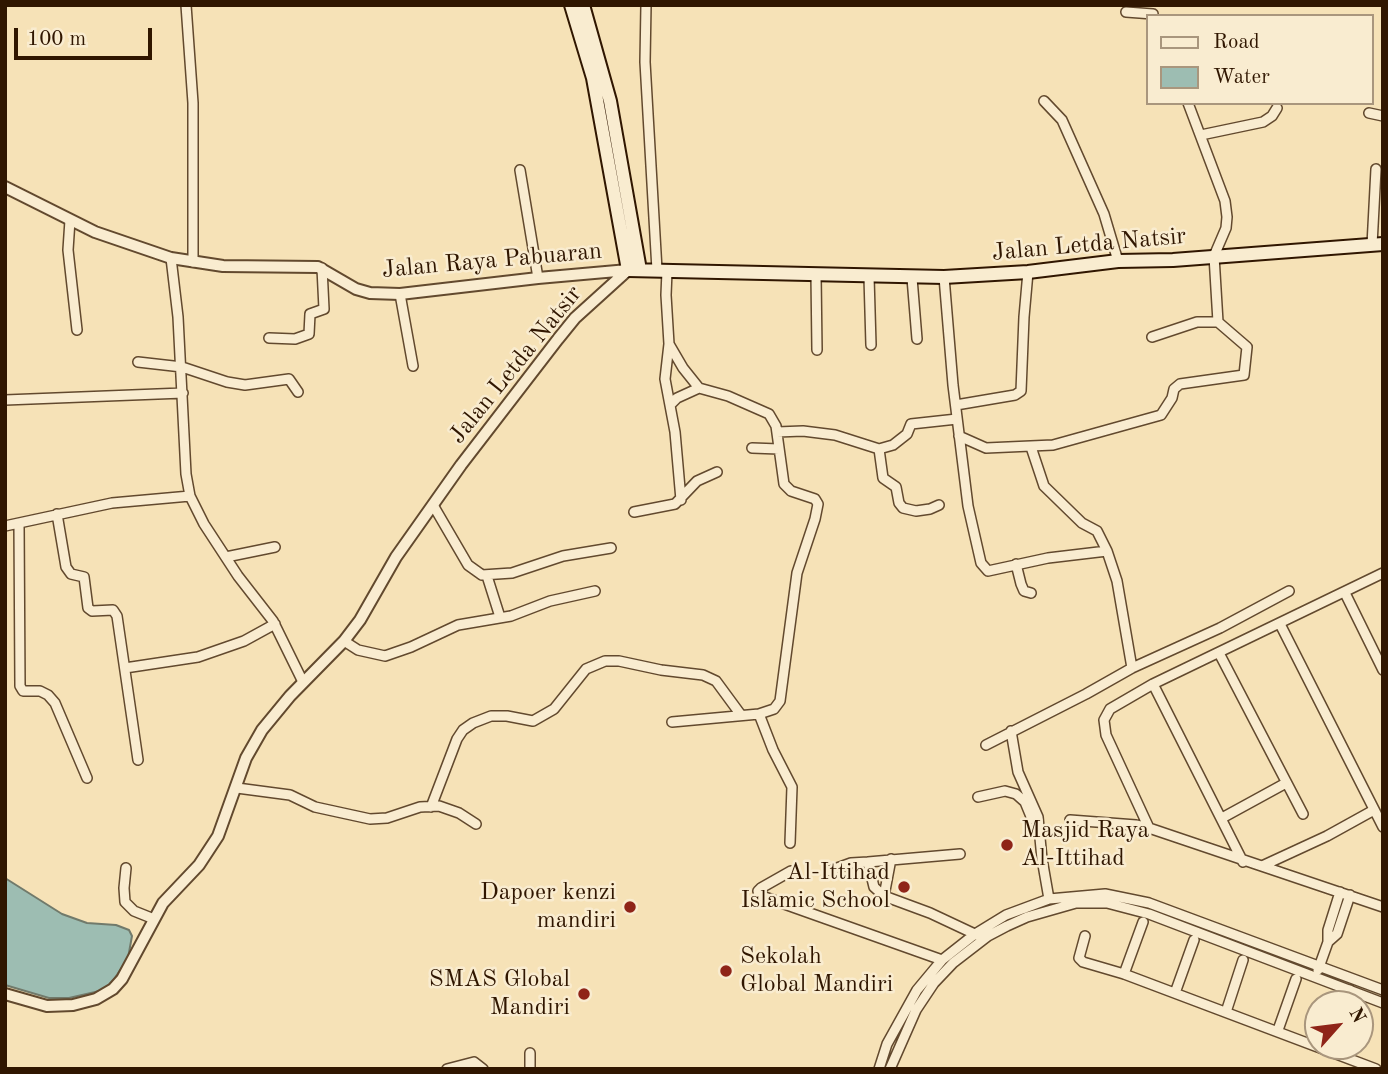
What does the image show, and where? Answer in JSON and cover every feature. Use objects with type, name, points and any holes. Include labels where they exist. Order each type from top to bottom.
[{"type":"main road","points":[[571,5],[593,78],[634,270]]},
{"type":"main road","points":[[583,5],[610,101],[634,270]]},
{"type":"main road","name":"Jalan Letda Natsir","points":[[634,270],[944,277],[1028,272],[1118,261],[1173,260],[1377,244]]},
{"type":"street","points":[[186,5],[193,103],[193,262]]},
{"type":"street","points":[[646,5],[645,62],[669,344],[665,379],[671,404],[681,500]]},
{"type":"street","points":[[1126,12],[1154,12]]},
{"type":"street","points":[[1044,101],[1062,120],[1104,214],[1118,261]]},
{"type":"street","points":[[1189,105],[1225,201],[1226,228],[1214,256],[1218,322]]},
{"type":"street","points":[[1201,135],[1263,122],[1272,116],[1277,108]]},
{"type":"street","points":[[1369,113],[1383,116]]},
{"type":"street","points":[[1376,169],[1377,244]]},
{"type":"street","points":[[520,170],[538,278]]},
{"type":"street","name":"Jalan Raya Pabuaran","points":[[5,187],[118,242],[171,258],[245,267],[311,266],[322,268],[356,289],[370,293],[400,294],[634,270]]},
{"type":"street","points":[[70,220],[68,250],[77,330]]},
{"type":"street","points":[[171,258],[182,367],[186,474],[190,496],[204,524],[275,624],[303,682]]},
{"type":"street","points":[[269,338],[295,339],[309,334],[310,314],[324,309],[322,268]]},
{"type":"street","name":"Jalan Letda Natsir","points":[[5,994],[47,1006],[73,1006],[96,999],[113,989],[122,979],[169,896],[208,854],[225,822],[254,742],[303,682],[344,641],[360,620],[396,557],[488,429],[558,339],[575,318],[634,270]]},
{"type":"street","points":[[956,405],[1015,395],[1021,391],[1028,272]]},
{"type":"street","points":[[816,275],[817,350]]},
{"type":"street","points":[[869,276],[872,345]]},
{"type":"street","points":[[944,277],[968,506],[981,563],[988,571],[1016,564],[1107,551]]},
{"type":"street","points":[[912,278],[917,339]]},
{"type":"street","points":[[400,294],[413,366]]},
{"type":"street","points":[[959,436],[986,448],[1053,445],[1161,415],[1172,398],[1174,389],[1180,384],[1244,375],[1247,347],[1218,322],[1194,322],[1152,337]]},
{"type":"street","points":[[669,344],[699,388],[728,396],[769,414],[777,432],[784,484],[791,491],[815,499],[818,510],[797,573],[780,701],[774,709],[759,714],[672,722]]},
{"type":"street","points":[[138,362],[182,367],[245,386],[289,379],[293,381],[298,392]]},
{"type":"street","points":[[671,404],[677,398],[699,388]]},
{"type":"street","points":[[5,400],[183,393]]},
{"type":"street","points":[[777,432],[803,431],[835,435],[879,449],[893,445],[907,434],[911,424],[957,419]]},
{"type":"street","points":[[1031,447],[1044,486],[1082,523],[1097,531],[1107,551],[1117,581],[1132,668]]},
{"type":"street","points":[[752,448],[779,449]]},
{"type":"street","points":[[879,449],[883,478],[896,487],[899,503],[903,508],[923,510],[939,505]]},
{"type":"street","points":[[634,512],[664,507],[681,500],[696,481],[717,472]]},
{"type":"street","points":[[5,526],[112,503],[190,496]]},
{"type":"street","points":[[433,505],[468,565],[477,573],[487,576],[526,570],[563,556],[611,548]]},
{"type":"street","points":[[57,514],[66,567],[71,574],[83,577],[88,608],[92,611],[113,610],[117,616],[138,760]]},
{"type":"street","points":[[19,524],[17,549],[20,686],[23,691],[40,691],[48,695],[55,704],[87,778]]},
{"type":"street","points":[[226,557],[275,547]]},
{"type":"street","points":[[1016,564],[1024,591],[1031,593]]},
{"type":"street","points":[[1149,828],[1106,735],[1104,720],[1110,709],[1153,684],[1383,573]]},
{"type":"street","points":[[487,576],[500,617]]},
{"type":"street","points":[[344,641],[358,650],[385,656],[411,647],[451,627],[511,616],[564,596],[595,591]]},
{"type":"street","points":[[986,745],[1132,668],[1220,628],[1289,591]]},
{"type":"street","points":[[1345,593],[1383,670]]},
{"type":"street","points":[[124,668],[198,657],[244,641],[275,624]]},
{"type":"street","points":[[1280,624],[1383,827]]},
{"type":"street","points":[[1219,653],[1303,814]]},
{"type":"street","points":[[431,807],[463,730],[491,716],[533,721],[554,709],[586,669],[605,661],[703,675],[716,681],[741,715]]},
{"type":"street","points":[[1153,684],[1243,862]]},
{"type":"street","points":[[759,714],[792,787],[790,843]]},
{"type":"street","points":[[1011,731],[1018,772],[1038,817],[1046,900]]},
{"type":"street","points":[[1222,818],[1286,783]]},
{"type":"street","points":[[237,788],[290,795],[315,807],[370,820],[387,818],[420,807],[431,807],[450,809],[476,824]]},
{"type":"street","points":[[978,797],[1005,791],[1016,794],[1025,802],[1031,813],[1046,900]]},
{"type":"street","points":[[1262,866],[1327,836],[1374,810]]},
{"type":"street","points":[[1070,820],[1149,828],[1243,862],[1383,907]]},
{"type":"street","points":[[829,870],[851,863],[960,854]]},
{"type":"street","points":[[884,896],[891,859]]},
{"type":"street","points":[[869,862],[874,887],[884,896],[930,913],[979,937]]},
{"type":"street","points":[[126,868],[125,902],[134,911],[154,919]]},
{"type":"street","points":[[791,871],[761,888],[759,895],[942,960]]},
{"type":"street","points":[[890,1069],[916,1010],[934,983],[979,937],[1006,915],[1046,900],[1105,894],[1132,899],[1383,990]]},
{"type":"street","points":[[1315,978],[1328,942],[1328,930],[1345,894]]},
{"type":"street","points":[[878,1069],[887,1044],[917,990],[942,960],[979,937],[1038,914],[1076,903],[1107,903],[1149,914],[1350,990]]},
{"type":"street","points":[[1124,974],[1143,922]]},
{"type":"street","points":[[1085,936],[1079,958],[1081,961],[1304,1040]]},
{"type":"street","points":[[1175,993],[1194,940]]},
{"type":"street","points":[[1226,1012],[1243,960]]},
{"type":"street","points":[[1278,1031],[1296,979]]},
{"type":"street","points":[[530,1053],[530,1069]]},
{"type":"street","points":[[1356,1060],[1376,1069]]},
{"type":"street","points":[[447,1069],[474,1062],[482,1069]]},
{"type":"water","points":[[5,878],[62,914],[87,923],[116,925],[129,930],[132,936],[128,958],[104,990],[69,998],[49,998],[5,985]]},
{"type":"place","name":"Masjid Raya Al-Ittihad","points":[[1007,845]]},
{"type":"place","name":"Al-Ittihad Islamic School","points":[[904,887]]},
{"type":"place","name":"Dapoer kenzi mandiri","points":[[630,907]]},
{"type":"place","name":"Sekolah Global Mandiri","points":[[726,971]]},
{"type":"place","name":"SMAS Global Mandiri","points":[[584,994]]}]
